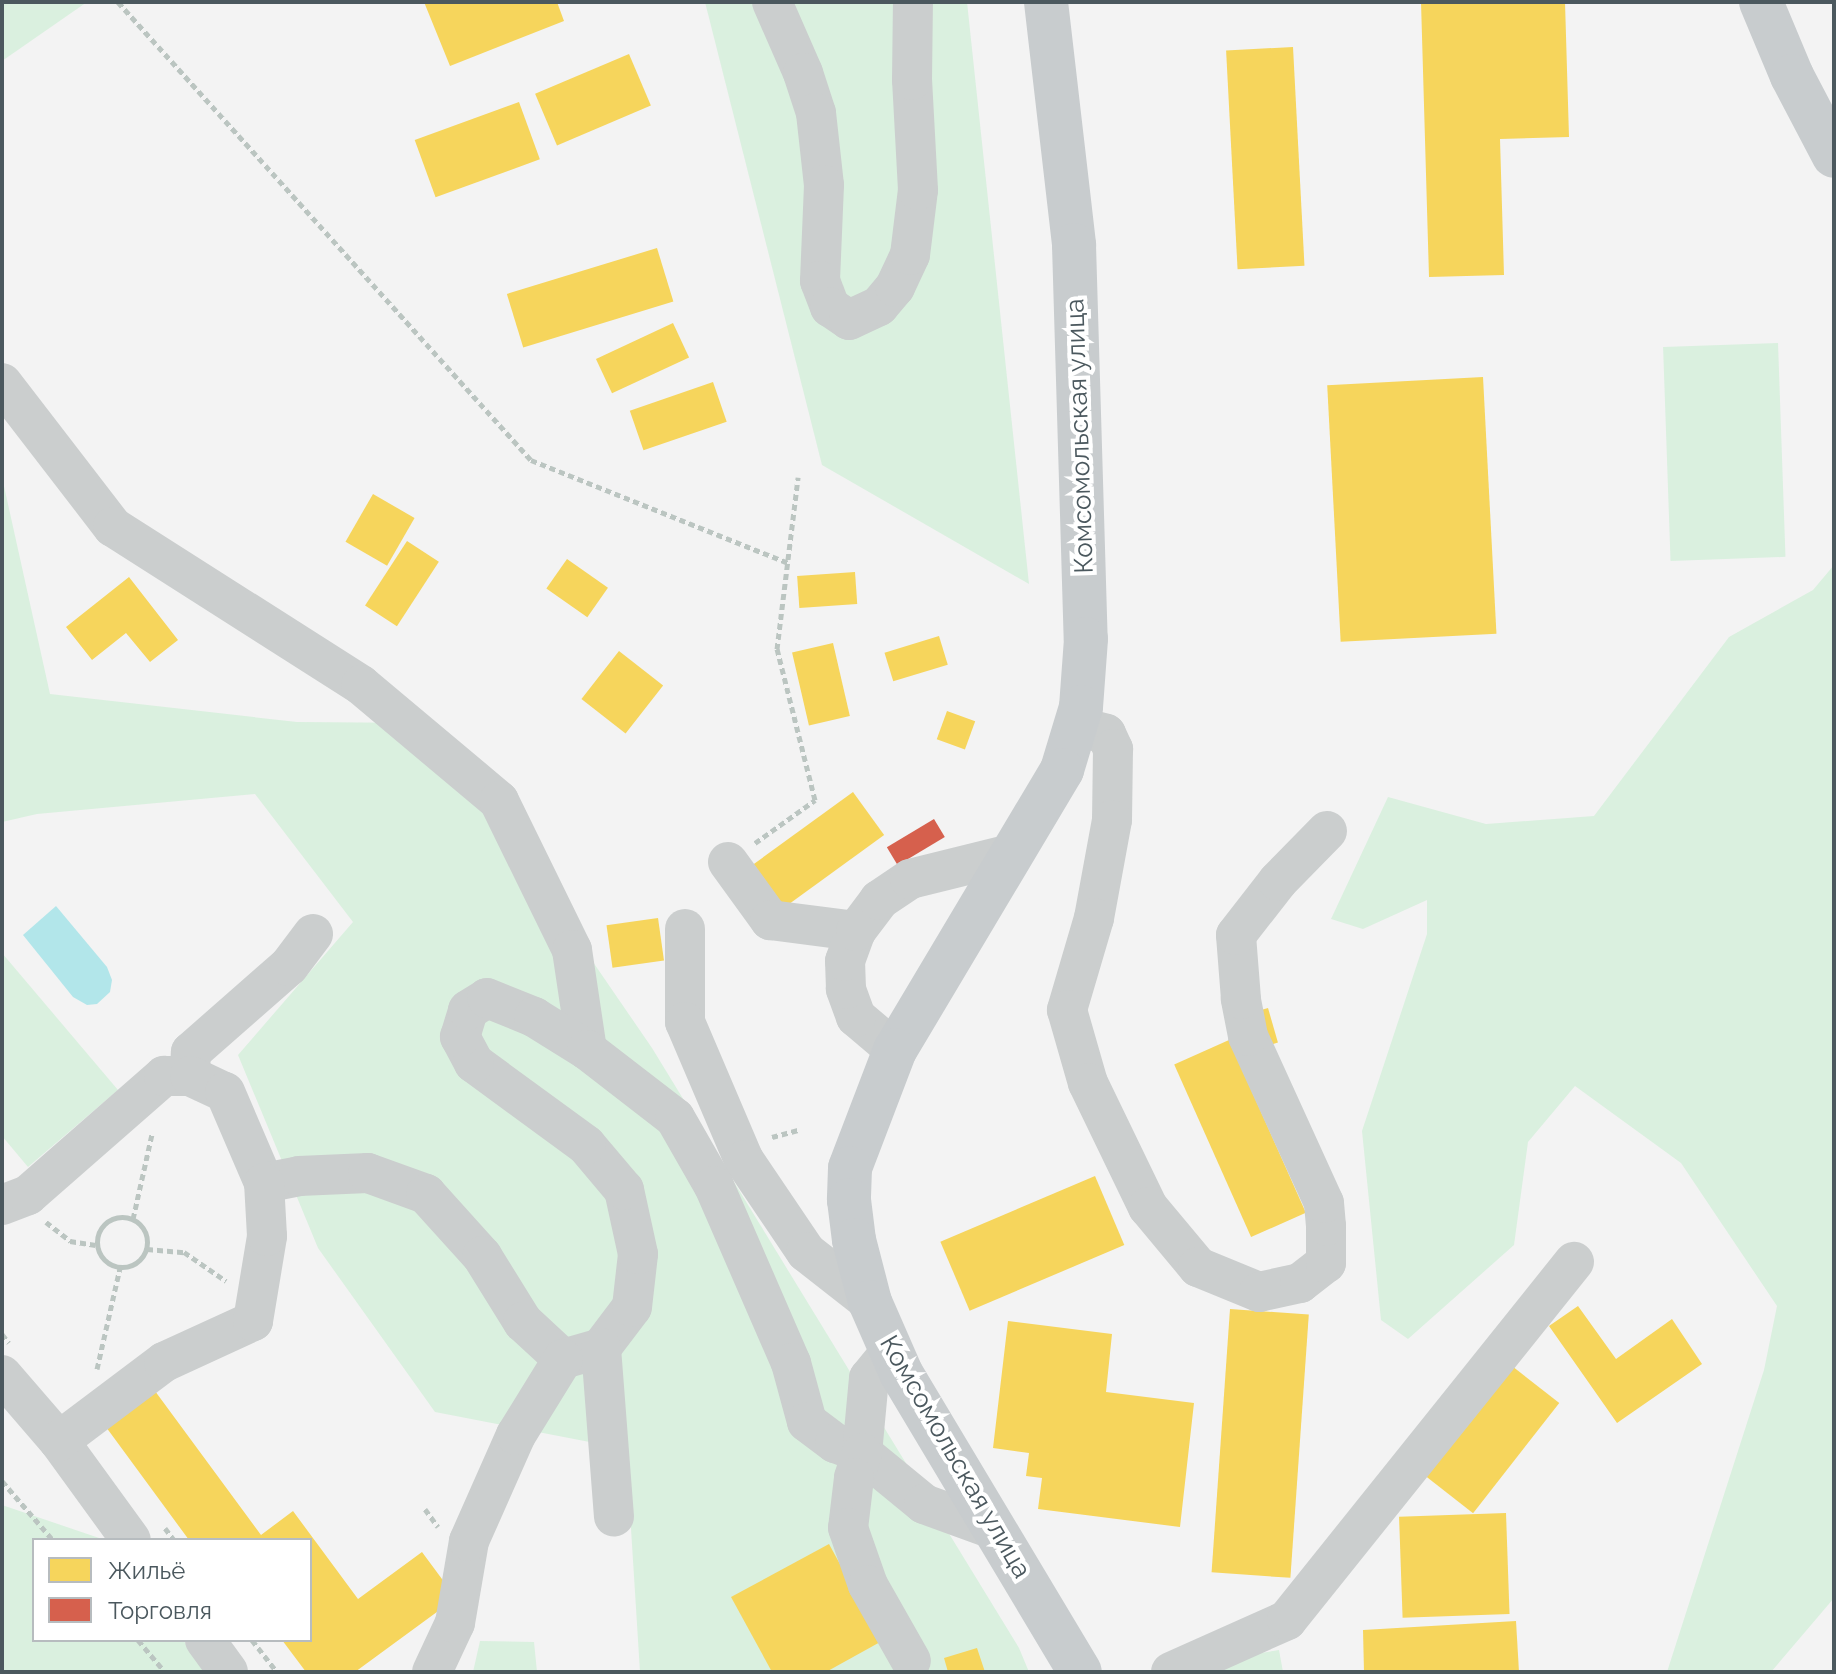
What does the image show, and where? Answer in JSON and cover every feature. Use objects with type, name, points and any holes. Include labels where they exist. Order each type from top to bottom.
[{"type":"main road","name":"Комсомольская улица","points":[[1046,2],[1074,245],[1086,639],[1081,707],[1062,770],[895,1050],[850,1168],[854,1240],[870,1302],[891,1351],[993,1529],[1080,1672]]},
{"type":"main road","points":[[1761,2],[1792,76],[1834,156]]},
{"type":"street","points":[[772,2],[803,73],[816,113],[824,185],[819,262],[823,294],[830,307],[849,320],[879,306],[895,287],[910,255],[918,190],[912,80],[913,2]]},
{"type":"street","points":[[2,383],[113,527],[361,685],[499,801],[572,950],[587,1050]]},
{"type":"street","points":[[1075,726],[1106,734],[1113,749],[1112,820],[1094,918],[1067,1010],[1088,1083],[1148,1207],[1198,1267],[1259,1292],[1300,1283],[1326,1263],[1326,1226],[1324,1203],[1248,1036],[1241,999],[1236,935],[1278,881],[1327,831]]},
{"type":"street","points":[[895,1050],[856,1017],[846,989],[845,961],[856,931],[879,900],[910,879],[1011,854]]},
{"type":"street","points":[[728,862],[770,920],[856,931]]},
{"type":"street","points":[[685,929],[685,1022],[744,1160],[806,1252],[870,1302]]},
{"type":"street","points":[[15,1200],[177,1076],[191,1052],[289,966],[313,934]]},
{"type":"street","points":[[432,1672],[455,1623],[469,1541],[516,1435],[582,1354],[632,1307],[638,1254],[624,1190],[586,1145],[474,1063],[460,1037],[468,1010],[487,998],[534,1017],[587,1050],[675,1118],[714,1186],[791,1363],[807,1422],[835,1443],[862,1453],[924,1504],[993,1529]]},
{"type":"street","points":[[71,1433],[164,1362],[253,1321],[267,1236],[264,1183],[225,1092],[177,1076]]},
{"type":"street","points":[[264,1183],[299,1176],[368,1173],[426,1194],[482,1256],[523,1322],[582,1354]]},
{"type":"street","points":[[1171,1672],[1287,1620],[1574,1262]]},
{"type":"street","points":[[891,1351],[869,1378],[862,1453],[854,1478],[848,1528],[868,1585],[911,1661]]},
{"type":"street","points":[[582,1354],[614,1517]]},
{"type":"street","points":[[2,1375],[71,1433],[130,1538]]},
{"type":"street","points":[[206,1642],[228,1672]]},
{"type":"path","points":[[118,2],[531,460],[788,563]]},
{"type":"path","points":[[728,862],[815,800],[777,649],[798,477]]},
{"type":"path","points":[[133,1219],[177,1076]]},
{"type":"path","points":[[15,1200],[70,1241],[96,1245]]},
{"type":"path","points":[[115,1218],[133,1219],[146,1231],[147,1249],[138,1263],[120,1268],[104,1261],[96,1245],[101,1228],[115,1218]]},
{"type":"path","points":[[147,1249],[184,1252],[223,1276],[253,1321]]},
{"type":"path","points":[[71,1433],[120,1268]]},
{"type":"path","points":[[2,1481],[51,1538]]},
{"type":"path","points":[[140,1642],[165,1672]]},
{"type":"path","points":[[254,1642],[277,1672]]},
{"type":"green space","points":[[2,2],[87,2],[2,61]]},
{"type":"green space","points":[[705,2],[967,2],[1029,584],[822,465]]},
{"type":"green space","points":[[1778,343],[1785,557],[1671,561],[1663,347]]},
{"type":"green space","points":[[2,477],[50,694],[297,722],[429,723],[652,1048],[1019,1648],[1029,1672],[640,1672],[626,1449],[435,1412],[318,1248],[238,1055],[353,922],[255,794],[37,814],[2,822]]},
{"type":"green space","points":[[1834,565],[1834,1598],[1771,1672],[1667,1672],[1764,1370],[1777,1306],[1681,1163],[1575,1086],[1528,1142],[1514,1245],[1408,1339],[1381,1320],[1362,1131],[1427,934],[1427,900],[1363,929],[1331,919],[1388,797],[1486,824],[1594,816],[1729,637],[1813,590]]},
{"type":"green space","points":[[2,953],[118,1090],[28,1167],[2,1136]]},
{"type":"green space","points":[[2,1505],[99,1538],[32,1538],[32,1642],[185,1642],[208,1672],[2,1672]]},
{"type":"green space","points":[[480,1641],[534,1642],[537,1672],[473,1672]]},
{"type":"green space","points":[[1279,1650],[1283,1672],[1214,1672],[1213,1661]]},
{"type":"water","points":[[56,906],[107,967],[112,980],[110,992],[97,1004],[87,1005],[73,997],[23,935]]},
{"type":"building: Жильё","points":[[424,2],[557,2],[564,21],[450,66]]},
{"type":"building: Жильё","points":[[1421,2],[1565,2],[1569,137],[1500,139],[1504,275],[1429,277]]},
{"type":"building: Жильё","points":[[1293,47],[1304,266],[1238,269],[1226,51]]},
{"type":"building: Жильё","points":[[629,54],[651,106],[557,145],[535,94]]},
{"type":"building: Жильё","points":[[519,102],[540,159],[436,197],[415,140]]},
{"type":"building: Жильё","points":[[657,248],[673,302],[523,347],[507,294]]},
{"type":"building: Жильё","points":[[673,323],[689,357],[612,393],[596,359]]},
{"type":"building: Жильё","points":[[1483,377],[1496,634],[1341,642],[1327,385]]},
{"type":"building: Жильё","points":[[713,382],[727,422],[643,450],[630,411]]},
{"type":"building: Жильё","points":[[373,494],[415,518],[387,566],[346,542]]},
{"type":"building: Жильё","points":[[407,541],[439,562],[397,626],[365,606]]},
{"type":"building: Жильё","points":[[567,559],[608,588],[587,617],[546,588]]},
{"type":"building: Жильё","points":[[855,572],[857,604],[799,608],[797,576]]},
{"type":"building: Жильё","points":[[129,577],[178,640],[150,662],[126,633],[92,660],[66,627]]},
{"type":"building: Жильё","points":[[939,636],[948,665],[893,681],[884,653]]},
{"type":"building: Жильё","points":[[833,643],[850,716],[809,726],[792,652]]},
{"type":"building: Жильё","points":[[619,651],[663,685],[626,734],[581,699]]},
{"type":"building: Жильё","points":[[947,711],[975,721],[965,749],[937,739]]},
{"type":"building: Жильё","points":[[853,792],[884,835],[785,907],[753,864]]},
{"type":"building: Жильё","points":[[658,918],[664,961],[612,968],[607,925]]},
{"type":"building: Жильё","points":[[1268,1008],[1278,1043],[1263,1047],[1253,1012]]},
{"type":"building: Жильё","points":[[1229,1040],[1306,1213],[1251,1237],[1174,1064]]},
{"type":"building: Жильё","points":[[1095,1176],[1124,1245],[970,1311],[940,1242]]},
{"type":"building: Жильё","points":[[1578,1306],[1616,1359],[1672,1319],[1702,1364],[1617,1423],[1549,1326]]},
{"type":"building: Жильё","points":[[1230,1309],[1309,1315],[1290,1578],[1212,1572]]},
{"type":"building: Жильё","points":[[1008,1321],[1112,1334],[1106,1392],[1194,1403],[1180,1527],[1038,1509],[1042,1478],[1026,1476],[1029,1453],[993,1448]]},
{"type":"building: Жильё","points":[[1512,1366],[1559,1403],[1473,1513],[1426,1476]]},
{"type":"building: Жильё","points":[[155,1391],[261,1535],[293,1511],[358,1599],[422,1552],[456,1598],[355,1672],[306,1672],[284,1642],[312,1642],[312,1538],[188,1538],[106,1427]]},
{"type":"building: Жильё","points":[[1506,1513],[1510,1614],[1403,1618],[1399,1517]]},
{"type":"building: Жильё","points":[[829,1544],[882,1641],[826,1672],[772,1672],[731,1597]]},
{"type":"building: Жильё","points":[[1516,1621],[1519,1672],[1364,1672],[1363,1630]]},
{"type":"building: Жильё","points":[[977,1648],[985,1672],[948,1672],[944,1658]]},
{"type":"building: Торговля","points":[[934,819],[945,837],[898,865],[887,847]]}]
